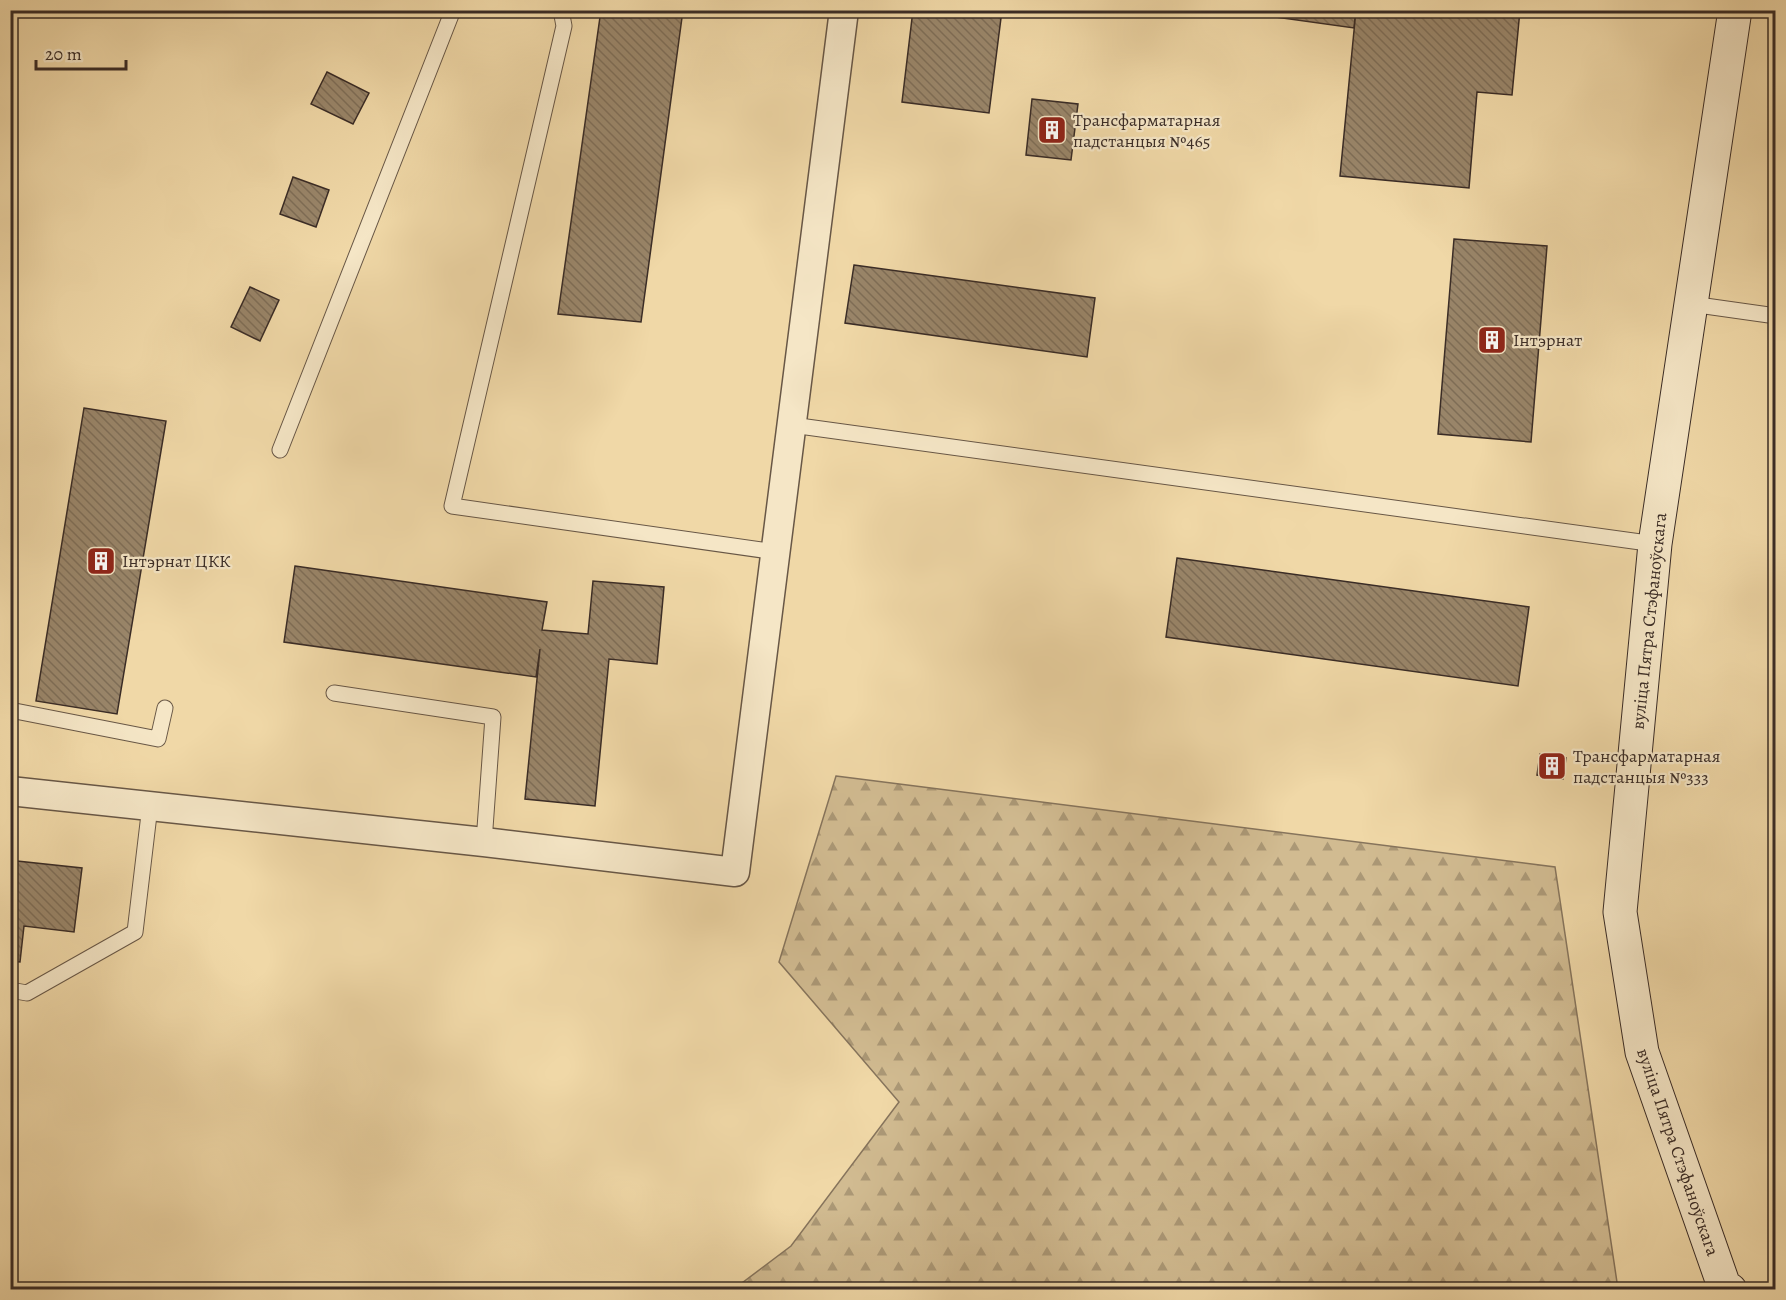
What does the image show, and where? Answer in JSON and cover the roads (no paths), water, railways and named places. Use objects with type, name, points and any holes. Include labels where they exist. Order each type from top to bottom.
[{"type":"street","points":[[10,790],[735,872],[844,10]]},
{"type":"street","name":"вуліца Пятра Стэфаноўскага","points":[[1730,1290],[1724,1286],[1642,1052],[1620,912],[1655,544],[1735,10]]},
{"type":"lane","points":[[280,450],[453,10]]},
{"type":"lane","points":[[561,10],[564,26],[452,506],[776,552]]},
{"type":"lane","points":[[1691,304],[1776,316]]},
{"type":"lane","points":[[792,425],[1655,544]]},
{"type":"lane","points":[[334,693],[493,717],[484,842]]},
{"type":"lane","points":[[10,710],[158,740],[165,708]]},
{"type":"lane","points":[[10,990],[27,993],[135,932],[150,806]]},
{"type":"place","name":"Трансфарматарная падстанцыя №465","points":[[1052,130]]},
{"type":"place","name":"Інтэрнат","points":[[1492,340]]},
{"type":"place","name":"Інтэрнат ЦКК","points":[[101,561]]},
{"type":"place","name":"Трансфарматарная падстанцыя №333","points":[[1552,766]]}]
